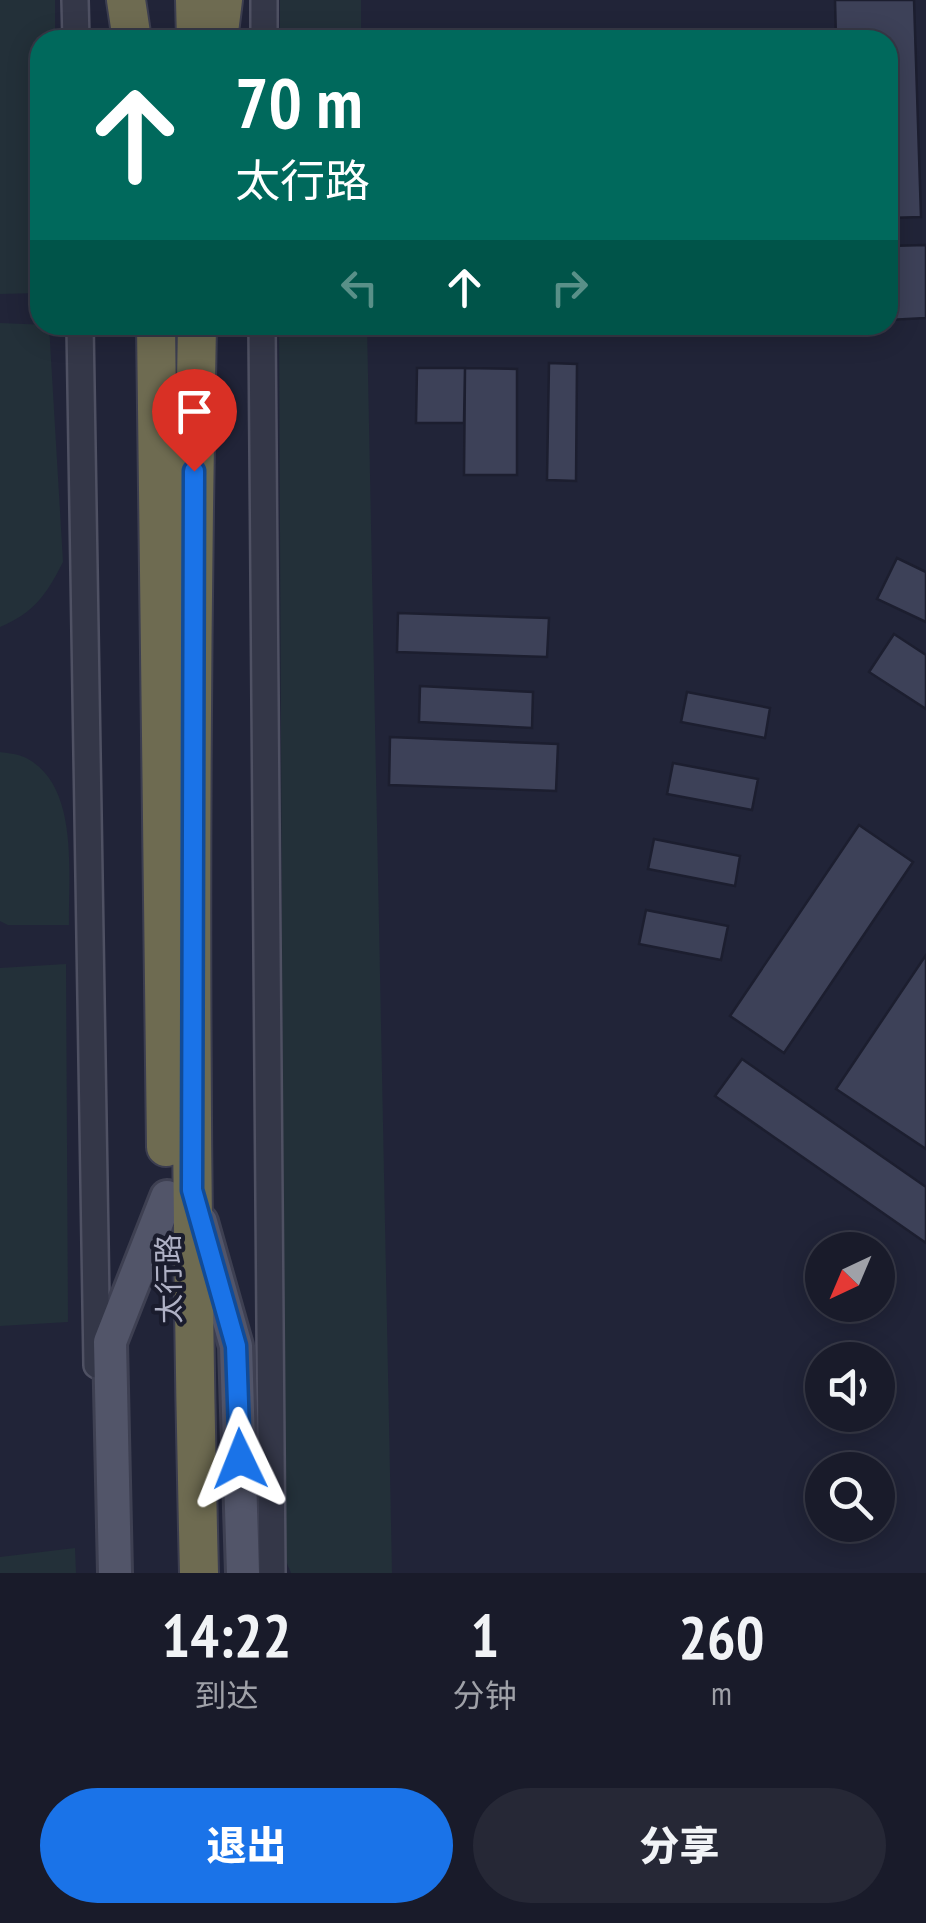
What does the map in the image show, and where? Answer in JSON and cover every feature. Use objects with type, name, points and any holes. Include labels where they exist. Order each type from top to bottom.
[{"type":"highway","points":[[126,0],[130,30]]},
{"type":"highway","points":[[152,0],[153,30]]},
{"type":"highway","points":[[195,0],[196,30]]},
{"type":"highway","points":[[219,30],[223,0]]},
{"type":"highway","name":"太行路","points":[[156,335],[179,1193],[199,1573]]},
{"type":"highway","name":"太行路","points":[[173,1573],[197,335]]},
{"type":"main road","points":[[179,1193],[236,1346],[244,1573]]},
{"type":"main road","points":[[115,1573],[110,1342],[179,1193]]},
{"type":"lane","points":[[75,0],[76,30]]},
{"type":"lane","points":[[264,0],[264,30]]},
{"type":"lane","points":[[80,335],[100,1573]]},
{"type":"lane","points":[[262,335],[272,1573]]},
{"type":"shaded area","points":[[0,0],[55,0],[55,30],[30,30],[30,293],[0,294]]},
{"type":"shaded area","points":[[280,0],[361,0],[361,30],[280,30]]},
{"type":"shaded area","points":[[0,323],[30,324],[30,335],[50,335],[63,562],[38,601],[0,627]]},
{"type":"shaded area","points":[[279,335],[367,335],[392,1573],[291,1573],[285,1559]]},
{"type":"shaded area","points":[[0,752],[24,757],[42,770],[55,787],[67,832],[69,925],[8,925],[0,921]]},
{"type":"shaded area","points":[[66,964],[68,1322],[0,1326],[0,968]]},
{"type":"shaded area","points":[[75,1548],[76,1573],[0,1573],[0,1557]]},
{"type":"building","points":[[835,0],[914,0],[921,217],[898,218],[898,30],[836,30]]},
{"type":"building","points":[[926,245],[926,318],[898,319],[898,246]]},
{"type":"building","points":[[549,363],[577,364],[576,481],[547,480]]},
{"type":"building","points":[[417,368],[465,368],[464,423],[416,423]]},
{"type":"building","points":[[465,368],[517,369],[517,475],[464,475]]},
{"type":"building","points":[[897,558],[926,572],[926,622],[877,599]]},
{"type":"building","points":[[398,613],[549,618],[547,657],[397,652]]},
{"type":"building","points":[[894,634],[926,655],[926,709],[869,672]]},
{"type":"building","points":[[420,686],[533,692],[532,728],[419,722]]},
{"type":"building","points":[[687,692],[770,708],[765,738],[681,722]]},
{"type":"building","points":[[390,737],[558,744],[556,791],[389,785]]},
{"type":"building","points":[[673,763],[758,779],[752,810],[667,794]]},
{"type":"building","points":[[859,825],[913,862],[784,1053],[730,1016]]},
{"type":"building","points":[[654,839],[740,856],[735,886],[648,869]]},
{"type":"building","points":[[646,910],[728,926],[721,960],[639,944]]},
{"type":"building","points":[[926,955],[926,1149],[836,1089]]},
{"type":"building","points":[[742,1059],[926,1187],[926,1243],[715,1096]]},
{"type":"route","points":[[194,471],[192,1190],[236,1346],[240,1459]]}]
